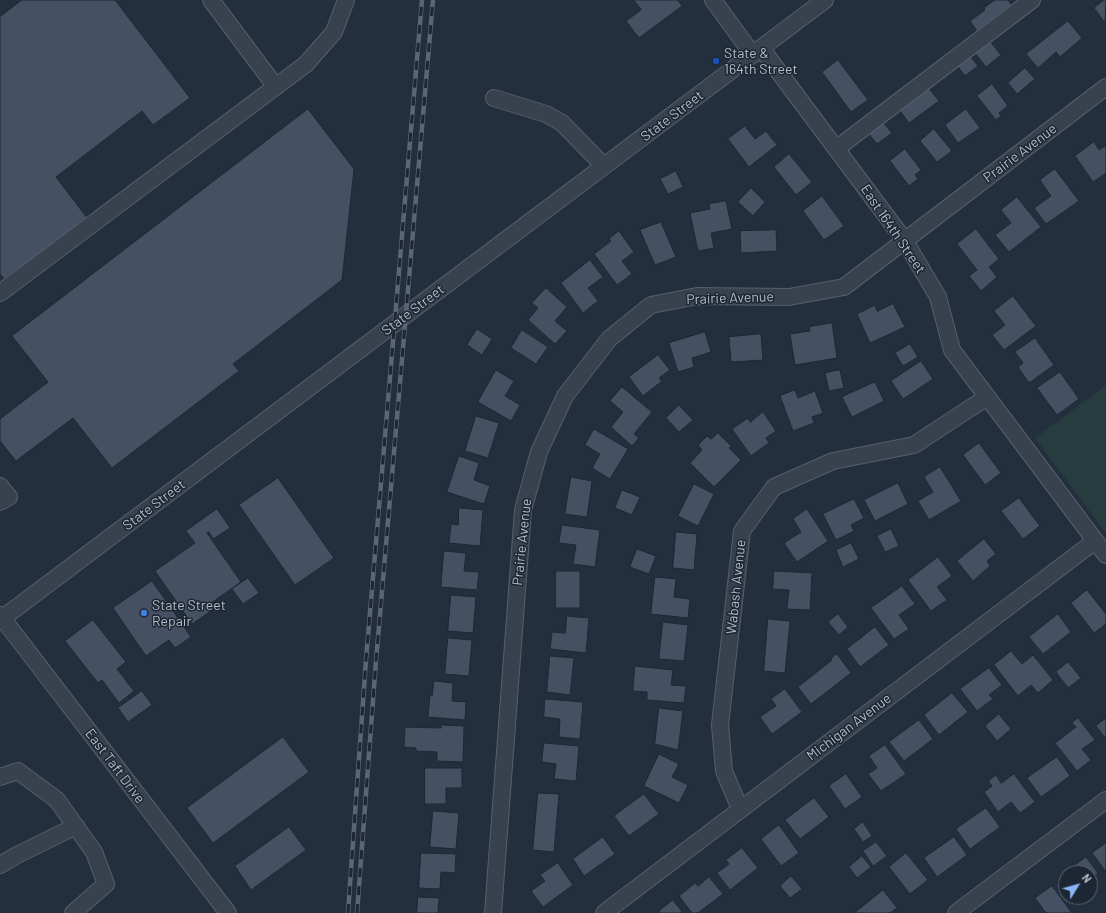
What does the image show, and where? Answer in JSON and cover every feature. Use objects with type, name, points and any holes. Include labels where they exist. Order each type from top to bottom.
[{"type":"street","points":[[211,0],[276,87]]},
{"type":"street","points":[[0,293],[306,64],[334,32],[346,0]]},
{"type":"street","name":"East 164th Street","points":[[713,0],[836,149],[905,241],[938,297],[952,350],[1106,555]]},
{"type":"street","name":"State Street","points":[[1,618],[825,0]]},
{"type":"street","points":[[836,149],[1032,0]]},
{"type":"street","name":"Prairie Avenue","points":[[493,913],[522,510],[538,452],[565,396],[609,339],[651,305],[697,296],[789,297],[844,287],[1106,87]]},
{"type":"street","points":[[494,98],[546,114],[562,123],[604,166]]},
{"type":"street","name":"Wabash Avenue","points":[[740,809],[724,771],[720,725],[742,531],[774,487],[833,461],[914,445],[987,397]]},
{"type":"street","points":[[0,486],[9,497],[0,502]]},
{"type":"street","name":"Michigan Avenue","points":[[604,913],[1095,541]]},
{"type":"street","name":"East Taft Drive","points":[[1,618],[228,913]]},
{"type":"street","points":[[0,777],[18,771],[57,800],[94,852],[106,884],[73,913]]},
{"type":"street","points":[[956,913],[1106,800]]},
{"type":"street","points":[[0,866],[17,855],[76,826]]},
{"type":"green space","points":[[1106,385],[1106,533],[1035,438]]},
{"type":"building","points":[[22,0],[115,0],[190,98],[153,125],[142,111],[56,177],[88,219],[21,271],[19,268],[4,279],[0,274],[0,17]]},
{"type":"building","points":[[634,0],[678,0],[682,6],[639,38],[626,21],[641,10]]},
{"type":"building","points":[[995,0],[1008,0],[1012,6],[977,31],[970,21],[985,10],[984,8]]},
{"type":"building","points":[[1106,0],[1105,23],[1094,8]]},
{"type":"building","points":[[1068,21],[1082,38],[1060,57],[1056,52],[1038,68],[1026,54]]},
{"type":"building","points":[[989,40],[1001,55],[986,67],[974,52]]},
{"type":"building","points":[[969,55],[978,66],[965,76],[956,64]]},
{"type":"building","points":[[838,60],[868,100],[851,112],[822,72]]},
{"type":"building","points":[[1025,68],[1035,79],[1017,94],[1008,83]]},
{"type":"building","points":[[992,84],[1008,106],[999,113],[1001,116],[996,120],[977,96]]},
{"type":"building","points":[[927,86],[939,101],[909,123],[898,108]]},
{"type":"building","points":[[308,109],[354,169],[342,280],[233,364],[239,371],[112,468],[73,418],[16,461],[0,441],[0,419],[48,382],[12,336]]},
{"type":"building","points":[[966,109],[980,128],[958,143],[945,125]]},
{"type":"building","points":[[883,122],[892,133],[877,144],[868,133]]},
{"type":"building","points":[[745,126],[755,139],[766,131],[777,145],[749,167],[728,139]]},
{"type":"building","points":[[934,129],[952,151],[937,162],[920,141]]},
{"type":"building","points":[[1094,142],[1099,150],[1105,146],[1106,148],[1106,173],[1093,182],[1075,156]]},
{"type":"building","points":[[905,149],[921,170],[915,175],[918,179],[909,186],[890,161]]},
{"type":"building","points":[[789,154],[812,182],[796,195],[774,167]]},
{"type":"building","points":[[1055,169],[1079,201],[1046,224],[1034,208],[1051,196],[1040,180]]},
{"type":"building","points":[[676,171],[683,187],[668,194],[660,179]]},
{"type":"building","points":[[751,188],[765,202],[753,216],[738,202]]},
{"type":"building","points":[[822,196],[844,226],[824,240],[803,211]]},
{"type":"building","points":[[1017,197],[1041,227],[1009,252],[995,235],[1011,223],[1001,210]]},
{"type":"building","points":[[726,201],[732,229],[711,233],[714,248],[698,251],[690,213],[710,209],[709,204]]},
{"type":"building","points":[[661,222],[676,257],[655,265],[640,230]]},
{"type":"building","points":[[976,229],[999,259],[989,267],[997,277],[981,291],[969,276],[977,270],[957,244]]},
{"type":"building","points":[[776,230],[777,251],[741,253],[740,231]]},
{"type":"building","points":[[619,231],[634,252],[622,261],[632,274],[617,285],[594,254],[611,241],[609,239]]},
{"type":"building","points":[[590,260],[603,277],[588,288],[598,301],[583,313],[561,283]]},
{"type":"building","points":[[546,288],[567,307],[555,321],[567,331],[555,344],[528,320],[538,308],[532,303]]},
{"type":"building","points":[[1013,296],[1036,326],[1004,350],[992,335],[1005,325],[994,311]]},
{"type":"building","points":[[893,304],[905,327],[870,343],[857,314],[875,305],[877,311]]},
{"type":"building","points":[[832,323],[837,358],[795,365],[790,334],[810,331],[809,327]]},
{"type":"building","points":[[477,329],[492,339],[482,355],[467,345]]},
{"type":"building","points":[[522,330],[548,347],[536,364],[511,348]]},
{"type":"building","points":[[705,332],[711,352],[692,358],[694,367],[678,372],[669,343]]},
{"type":"building","points":[[761,334],[763,360],[731,362],[729,337]]},
{"type":"building","points":[[1035,338],[1054,365],[1029,383],[1018,367],[1023,363],[1015,352]]},
{"type":"building","points":[[910,344],[918,357],[903,366],[895,353]]},
{"type":"building","points":[[658,355],[670,370],[659,378],[662,381],[643,396],[629,377]]},
{"type":"building","points":[[921,361],[933,379],[903,399],[891,381]]},
{"type":"building","points":[[496,370],[514,381],[505,396],[520,405],[511,421],[478,402]]},
{"type":"building","points":[[840,370],[844,388],[829,391],[825,373]]},
{"type":"building","points":[[1060,372],[1079,399],[1057,415],[1037,388]]},
{"type":"building","points":[[875,382],[884,401],[852,417],[842,397]]},
{"type":"building","points":[[622,387],[652,412],[634,434],[639,438],[632,446],[611,427],[623,412],[610,401]]},
{"type":"building","points":[[795,390],[798,398],[815,391],[823,413],[812,417],[814,423],[793,431],[780,396]]},
{"type":"building","points":[[679,405],[693,420],[679,432],[666,418]]},
{"type":"building","points":[[763,412],[776,431],[766,438],[769,443],[751,456],[732,429],[748,418],[750,422]]},
{"type":"building","points":[[476,416],[499,423],[488,458],[465,451]]},
{"type":"building","points":[[594,429],[628,449],[610,479],[592,468],[600,454],[585,445]]},
{"type":"building","points":[[718,433],[731,446],[729,448],[741,460],[714,487],[690,463],[702,450],[698,445],[707,436],[711,439]]},
{"type":"building","points":[[979,443],[1001,473],[985,485],[963,455]]},
{"type":"building","points":[[459,456],[479,463],[474,480],[490,486],[484,504],[447,492]]},
{"type":"building","points":[[940,467],[961,501],[929,520],[918,501],[933,492],[924,477]]},
{"type":"building","points":[[571,477],[592,481],[587,517],[565,514]]},
{"type":"building","points":[[278,478],[334,558],[295,585],[239,505]]},
{"type":"building","points":[[898,483],[908,504],[875,521],[864,500]]},
{"type":"building","points":[[694,484],[714,494],[698,526],[678,516]]},
{"type":"building","points":[[622,490],[640,497],[632,515],[615,508]]},
{"type":"building","points":[[1019,498],[1040,526],[1023,539],[1001,511]]},
{"type":"building","points":[[854,499],[864,518],[851,525],[854,531],[836,540],[823,514]]},
{"type":"building","points":[[459,508],[483,510],[480,546],[449,543],[451,524],[458,525]]},
{"type":"building","points":[[217,509],[230,528],[213,539],[209,532],[207,533],[241,582],[207,606],[211,611],[192,624],[155,571],[195,543],[186,531]]},
{"type":"building","points":[[807,509],[828,541],[797,562],[784,543],[801,532],[793,519]]},
{"type":"building","points":[[562,525],[600,530],[595,567],[573,564],[576,545],[559,543]]},
{"type":"building","points":[[891,529],[899,546],[885,552],[877,536]]},
{"type":"building","points":[[676,532],[697,534],[694,570],[673,568]]},
{"type":"building","points":[[984,539],[996,554],[987,561],[990,566],[973,581],[957,561]]},
{"type":"building","points":[[851,543],[859,559],[843,567],[836,550]]},
{"type":"building","points":[[637,549],[656,556],[649,574],[630,567]]},
{"type":"building","points":[[444,551],[466,553],[464,571],[479,572],[477,590],[441,587]]},
{"type":"building","points":[[938,557],[952,576],[937,587],[947,600],[931,611],[908,580]]},
{"type":"building","points":[[556,571],[580,571],[580,608],[556,608]]},
{"type":"building","points":[[774,571],[812,573],[810,610],[787,609],[789,590],[773,589]]},
{"type":"building","points":[[655,577],[676,579],[674,597],[690,599],[688,618],[651,614]]},
{"type":"building","points":[[248,578],[259,593],[243,604],[232,589]]},
{"type":"building","points":[[152,581],[191,637],[175,648],[169,640],[146,656],[113,608]]},
{"type":"building","points":[[902,586],[915,604],[899,615],[909,629],[894,639],[871,608]]},
{"type":"building","points":[[1087,590],[1106,614],[1106,624],[1094,633],[1071,603]]},
{"type":"building","points":[[451,595],[476,597],[473,633],[448,631]]},
{"type":"building","points":[[838,614],[848,627],[839,635],[828,622]]},
{"type":"building","points":[[1058,614],[1071,632],[1043,654],[1029,637]]},
{"type":"building","points":[[567,616],[589,618],[586,653],[550,649],[552,632],[565,633]]},
{"type":"building","points":[[768,619],[790,621],[785,673],[764,671]]},
{"type":"building","points":[[93,620],[126,662],[117,669],[134,691],[119,703],[102,680],[98,683],[65,641]]},
{"type":"building","points":[[663,622],[688,625],[684,661],[659,659]]},
{"type":"building","points":[[875,627],[889,645],[860,667],[847,649]]},
{"type":"building","points":[[448,638],[472,640],[469,676],[445,674]]},
{"type":"building","points":[[1011,651],[1022,664],[1033,655],[1053,680],[1038,693],[1031,685],[1018,696],[994,665]]},
{"type":"building","points":[[837,654],[851,673],[811,704],[798,687],[832,660],[831,659]]},
{"type":"building","points":[[550,656],[574,658],[570,695],[547,692]]},
{"type":"building","points":[[1068,662],[1081,678],[1068,688],[1056,672]]},
{"type":"building","points":[[635,666],[673,670],[671,685],[686,686],[684,703],[647,700],[647,692],[633,691]]},
{"type":"building","points":[[989,668],[1002,685],[989,695],[993,699],[977,711],[960,689]]},
{"type":"building","points":[[434,681],[453,683],[452,701],[466,702],[465,720],[428,717],[430,695],[432,696]]},
{"type":"building","points":[[785,689],[802,712],[772,734],[760,717],[776,706],[771,699]]},
{"type":"building","points":[[142,691],[152,705],[128,722],[118,708]]},
{"type":"building","points":[[952,693],[968,712],[939,735],[924,715]]},
{"type":"building","points":[[545,699],[583,702],[580,739],[559,737],[560,719],[544,717]]},
{"type":"building","points":[[659,708],[683,711],[678,750],[655,744]]},
{"type":"building","points":[[999,714],[1011,729],[997,741],[985,726]]},
{"type":"building","points":[[1078,718],[1095,740],[1082,749],[1091,760],[1077,771],[1055,743],[1076,727],[1072,723]]},
{"type":"building","points":[[1106,718],[1106,739],[1096,726]]},
{"type":"building","points":[[919,720],[933,739],[904,761],[889,742]]},
{"type":"building","points":[[441,725],[464,726],[463,762],[437,761],[437,752],[416,751],[416,748],[404,747],[405,727],[441,728]]},
{"type":"building","points":[[283,737],[309,772],[213,843],[187,808]]},
{"type":"building","points":[[544,743],[579,746],[576,781],[554,779],[556,764],[542,762]]},
{"type":"building","points":[[885,745],[906,774],[881,791],[868,774],[877,768],[869,756]]},
{"type":"building","points":[[659,754],[679,764],[672,777],[688,785],[679,803],[644,786]]},
{"type":"building","points":[[1057,757],[1070,776],[1041,797],[1027,778]]},
{"type":"building","points":[[425,768],[462,768],[462,788],[446,788],[446,804],[425,804]]},
{"type":"building","points":[[846,774],[862,797],[845,809],[829,786]]},
{"type":"building","points":[[1014,774],[1035,802],[1020,813],[1011,802],[998,812],[984,792],[992,786],[988,781],[996,775],[1001,783]]},
{"type":"building","points":[[538,793],[559,794],[554,852],[533,850]]},
{"type":"building","points":[[644,794],[659,814],[629,836],[614,816]]},
{"type":"building","points":[[814,798],[829,817],[800,839],[785,820]]},
{"type":"building","points":[[986,808],[1000,827],[970,849],[956,829]]},
{"type":"building","points":[[433,811],[459,813],[456,849],[430,847]]},
{"type":"building","points":[[863,822],[872,836],[863,842],[854,829]]},
{"type":"building","points":[[779,825],[799,853],[781,866],[761,839]]},
{"type":"building","points":[[289,827],[306,850],[251,890],[235,866]]},
{"type":"building","points":[[603,837],[615,854],[584,876],[573,859]]},
{"type":"building","points":[[954,837],[967,855],[937,877],[924,858]]},
{"type":"building","points":[[876,842],[887,856],[873,866],[863,851]]},
{"type":"building","points":[[1106,843],[1106,872],[1092,853]]},
{"type":"building","points":[[742,848],[758,868],[730,890],[717,873],[729,864],[726,860]]},
{"type":"building","points":[[421,853],[456,854],[455,873],[441,872],[440,889],[419,888]]},
{"type":"building","points":[[906,853],[928,880],[910,894],[889,867]]},
{"type":"building","points":[[862,856],[871,867],[857,878],[849,867]]},
{"type":"building","points":[[1086,857],[1092,865],[1075,865]]},
{"type":"building","points":[[558,863],[573,885],[543,907],[531,891],[545,881],[540,875]]},
{"type":"building","points":[[791,876],[802,889],[790,898],[780,886]]},
{"type":"building","points":[[709,877],[723,894],[698,913],[692,913],[679,896],[695,883],[698,886]]},
{"type":"building","points":[[1052,886],[1058,894],[1058,905],[1066,905],[1072,913],[1046,913],[1035,898]]},
{"type":"building","points":[[883,890],[897,908],[890,913],[856,912]]},
{"type":"building","points":[[418,897],[439,898],[438,913],[417,913]]},
{"type":"building","points":[[673,900],[683,913],[660,913],[659,911]]},
{"type":"railway","points":[[348,913],[366,660],[422,0]]},
{"type":"railway","points":[[357,913],[376,661],[433,0]]},
{"type":"place","name":"State & 164th Street","points":[[716,61]]},
{"type":"place","name":"State Street Repair","points":[[144,613]]}]
